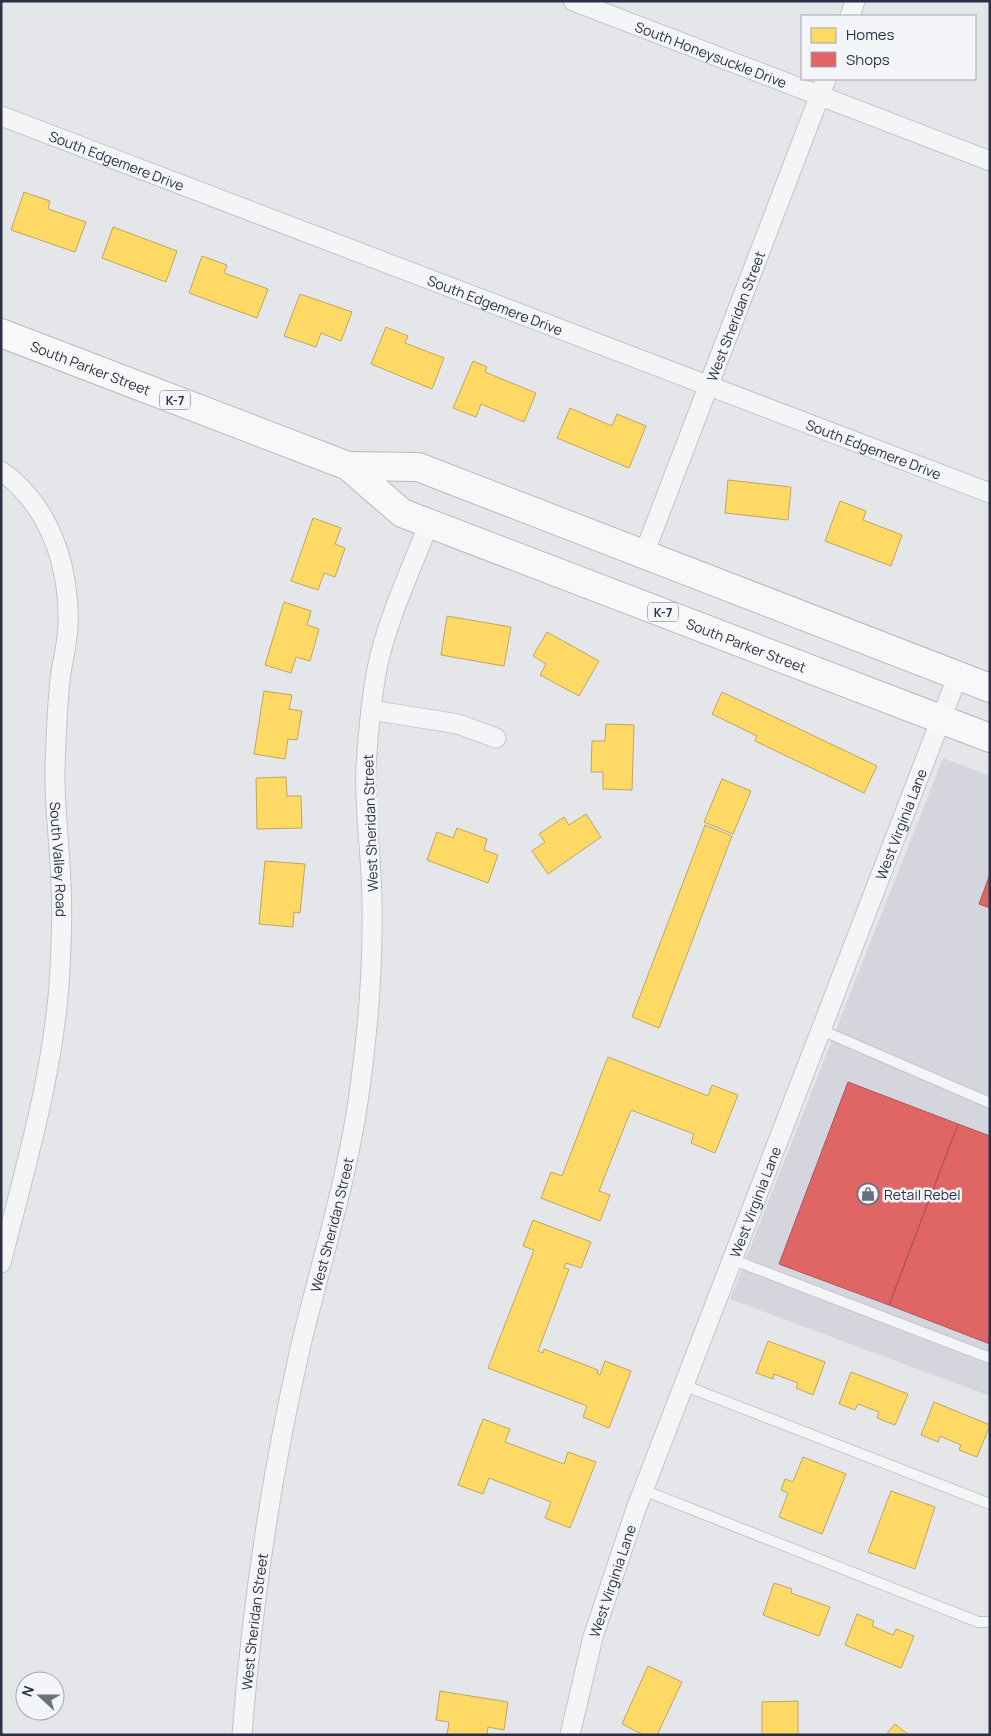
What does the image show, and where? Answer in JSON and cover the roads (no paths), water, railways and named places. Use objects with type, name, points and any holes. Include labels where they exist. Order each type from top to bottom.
[{"type":"highway","name":"South Parker Street","points":[[1,333],[348,466],[402,513],[990,738]]},
{"type":"highway","name":"South Parker Street","points":[[348,466],[418,467],[990,688]]},
{"type":"street","name":"South Honeysuckle Drive","points":[[572,1],[801,79]]},
{"type":"street","points":[[850,15],[855,1]]},
{"type":"street","name":"South Honeysuckle Drive","points":[[803,80],[823,87],[990,161]]},
{"type":"street","name":"West Sheridan Street","points":[[644,554],[823,87]]},
{"type":"street","name":"South Edgemere Drive","points":[[1,116],[990,493]]},
{"type":"street","name":"South Valley Road","points":[[1,471],[35,504],[50,530],[61,557],[68,599],[68,629],[59,698],[55,779],[61,888],[59,987],[52,1046],[39,1111],[1,1263]]},
{"type":"street","name":"West Sheridan Street","points":[[242,1735],[258,1578],[274,1476],[300,1349],[346,1162],[358,1099],[367,1033],[372,963],[372,902],[366,770],[371,710],[378,667],[392,618],[429,523]]},
{"type":"street","name":"West Virginia Lane","points":[[570,1735],[604,1602],[643,1490],[958,676]]},
{"type":"street","points":[[371,710],[458,724],[496,738]]},
{"type":"lane","points":[[821,1030],[990,1103]]},
{"type":"lane","points":[[731,1259],[990,1358]]},
{"type":"lane","points":[[683,1385],[990,1504]]},
{"type":"lane","points":[[643,1490],[969,1618],[990,1622]]},
{"type":"place","name":"Retail Rebel","points":[[868,1194]]}]
